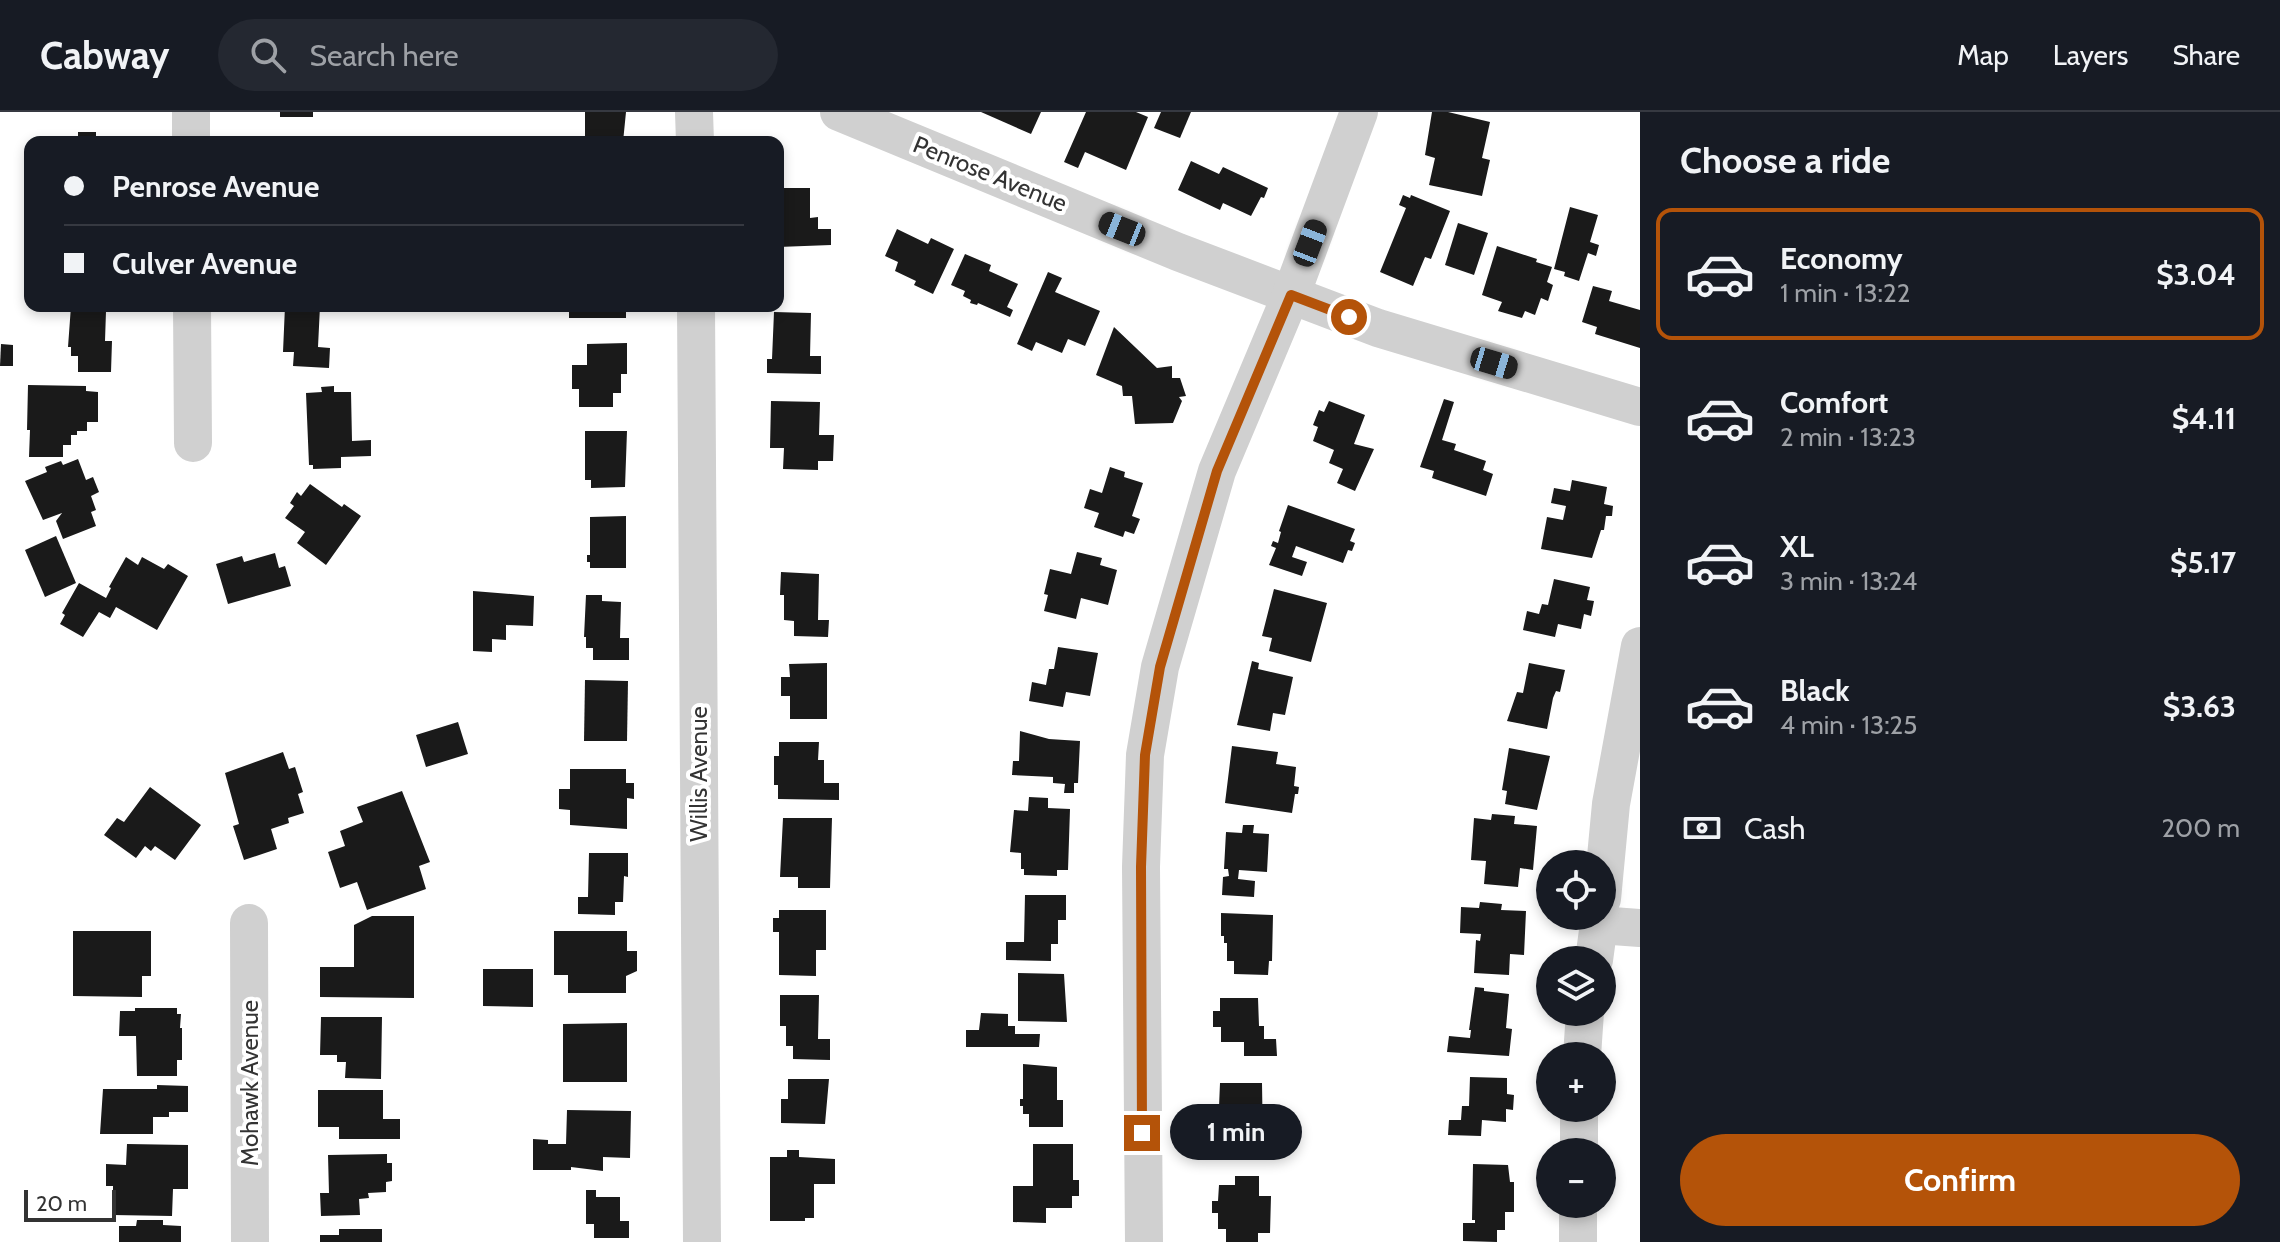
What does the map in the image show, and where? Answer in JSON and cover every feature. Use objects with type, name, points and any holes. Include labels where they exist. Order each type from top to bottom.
[{"type":"street","points":[[191,112],[191,136]]},
{"type":"street","points":[[694,112],[695,136]]},
{"type":"street","name":"Penrose Avenue","points":[[839,112],[1178,252],[1378,328],[1640,407]]},
{"type":"street","points":[[1144,1242],[1141,867],[1145,755],[1160,667],[1217,471],[1291,295],[1359,112]]},
{"type":"street","points":[[192,312],[193,443]]},
{"type":"street","name":"Willis Avenue","points":[[696,312],[702,1242]]},
{"type":"street","points":[[1606,850],[1611,804],[1640,646]]},
{"type":"street","name":"Mohawk Avenue","points":[[249,923],[250,1242]]},
{"type":"street","points":[[1616,926],[1640,928]]},
{"type":"street","points":[[1578,1218],[1578,1242]]},
{"type":"building","points":[[280,112],[313,112],[313,117],[280,117]]},
{"type":"building","points":[[585,112],[626,112],[624,136],[585,136]]},
{"type":"building","points":[[981,112],[1041,112],[1031,134]]},
{"type":"building","points":[[1086,112],[1136,112],[1148,117],[1126,170],[1085,152],[1078,168],[1064,162]]},
{"type":"building","points":[[1161,112],[1191,112],[1180,138],[1154,128]]},
{"type":"building","points":[[1432,112],[1448,112],[1490,122],[1482,158],[1490,160],[1482,196],[1429,185],[1435,158],[1425,155]]},
{"type":"building","points":[[78,132],[96,132],[96,136],[78,136]]},
{"type":"building","points":[[1191,161],[1219,174],[1223,167],[1268,188],[1264,198],[1261,197],[1251,216],[1223,203],[1220,210],[1178,190]]},
{"type":"building","points":[[784,188],[810,188],[810,218],[818,217],[818,229],[831,229],[831,245],[784,247]]},
{"type":"building","points":[[1403,195],[1410,198],[1411,195],[1450,211],[1431,259],[1425,257],[1413,286],[1380,272],[1406,208],[1399,205]]},
{"type":"building","points":[[1570,207],[1598,215],[1590,242],[1599,245],[1596,256],[1588,253],[1579,281],[1554,269]]},
{"type":"building","points":[[1458,223],[1488,233],[1474,275],[1445,265]]},
{"type":"building","points":[[897,229],[928,244],[931,238],[954,249],[933,294],[895,271],[898,262],[885,256]]},
{"type":"building","points":[[1497,246],[1552,267],[1547,282],[1553,285],[1548,301],[1541,298],[1535,315],[1525,311],[1522,318],[1498,311],[1502,302],[1482,295]]},
{"type":"building","points":[[965,254],[991,265],[989,271],[1018,284],[1007,307],[1013,310],[1010,317],[978,303],[970,303],[971,300],[963,296],[965,291],[951,285]]},
{"type":"building","points":[[1048,272],[1062,278],[1055,292],[1100,311],[1085,346],[1068,339],[1062,353],[1036,342],[1032,351],[1017,344]]},
{"type":"building","points":[[1593,286],[1612,291],[1609,301],[1640,310],[1640,348],[1595,334],[1597,327],[1582,322]]},
{"type":"building","points":[[71,312],[106,312],[105,341],[112,341],[111,372],[78,372],[78,356],[71,356],[71,347],[68,347]]},
{"type":"building","points":[[285,312],[320,312],[318,347],[330,348],[329,368],[293,366],[294,352],[283,352]]},
{"type":"building","points":[[569,312],[626,312],[626,318],[569,318]]},
{"type":"building","points":[[774,312],[811,313],[810,356],[821,356],[821,374],[767,373],[767,359],[772,359]]},
{"type":"building","points":[[1114,327],[1157,368],[1172,366],[1172,378],[1180,378],[1186,396],[1179,397],[1182,401],[1173,423],[1135,424],[1132,396],[1123,396],[1122,386],[1096,375]]},
{"type":"building","points":[[627,343],[627,374],[621,374],[621,393],[613,393],[613,407],[579,407],[579,389],[572,389],[572,365],[587,365],[587,344]]},
{"type":"building","points":[[1,344],[13,345],[13,366],[0,366]]},
{"type":"building","points":[[28,385],[86,386],[86,391],[98,392],[98,422],[87,422],[87,431],[77,431],[77,435],[71,435],[71,445],[63,445],[63,457],[29,457]]},
{"type":"building","points":[[334,386],[334,392],[351,392],[352,441],[371,440],[371,456],[341,457],[341,468],[313,469],[313,465],[309,465],[306,393],[322,392],[321,387]]},
{"type":"building","points":[[1444,399],[1454,402],[1442,440],[1456,444],[1454,450],[1486,461],[1483,470],[1493,474],[1486,496],[1432,478],[1434,471],[1420,467]]},
{"type":"building","points":[[771,401],[820,402],[819,435],[834,435],[833,461],[818,461],[818,470],[783,469],[784,448],[770,448]]},
{"type":"building","points":[[1329,401],[1365,415],[1354,444],[1374,449],[1355,491],[1337,483],[1343,469],[1329,463],[1334,450],[1313,441],[1318,427],[1313,425],[1319,410],[1324,412]]},
{"type":"building","points":[[585,431],[627,431],[625,487],[591,488],[591,480],[585,480]]},
{"type":"building","points":[[78,459],[86,480],[93,477],[99,492],[91,496],[96,510],[91,512],[96,526],[63,539],[56,521],[62,513],[43,520],[25,481],[47,472],[45,467]]},
{"type":"building","points":[[1110,467],[1125,472],[1124,477],[1143,483],[1132,516],[1140,519],[1134,534],[1125,531],[1123,537],[1094,527],[1099,513],[1084,508],[1090,489],[1102,493]]},
{"type":"building","points":[[1572,480],[1607,487],[1604,504],[1613,506],[1612,516],[1606,516],[1604,530],[1601,530],[1592,558],[1541,549],[1547,517],[1563,520],[1566,506],[1551,503],[1554,488],[1570,491]]},
{"type":"building","points":[[310,484],[342,507],[344,504],[361,516],[326,565],[297,543],[305,532],[285,518],[294,506],[290,503],[297,492],[301,496]]},
{"type":"building","points":[[1288,505],[1355,529],[1350,541],[1355,543],[1352,551],[1348,550],[1343,563],[1296,546],[1292,557],[1307,562],[1302,576],[1269,565],[1276,548],[1271,546],[1273,541],[1278,543]]},
{"type":"building","points":[[626,516],[626,568],[590,568],[587,555],[590,555],[590,517]]},
{"type":"building","points":[[56,536],[76,583],[45,597],[25,550]]},
{"type":"building","points":[[1077,552],[1102,558],[1100,565],[1117,570],[1108,605],[1081,598],[1076,619],[1044,611],[1048,595],[1044,594],[1050,569],[1071,574]]},
{"type":"building","points":[[275,553],[279,568],[285,566],[291,586],[228,604],[216,564],[242,556],[244,562]]},
{"type":"building","points":[[126,557],[138,565],[142,557],[164,569],[168,564],[188,576],[157,630],[116,607],[110,618],[99,612],[83,637],[60,624],[65,615],[62,613],[79,583],[106,598]]},
{"type":"building","points":[[781,572],[819,574],[818,620],[829,620],[828,637],[794,636],[794,621],[784,620],[784,595],[780,595]]},
{"type":"building","points":[[1554,579],[1590,587],[1587,600],[1594,601],[1591,616],[1584,614],[1581,629],[1558,624],[1555,637],[1523,630],[1527,611],[1539,614],[1542,604],[1548,605]]},
{"type":"building","points":[[1274,589],[1327,603],[1311,662],[1269,651],[1272,638],[1262,636]]},
{"type":"building","points":[[473,591],[534,596],[533,626],[506,625],[506,640],[492,639],[492,652],[473,651]]},
{"type":"building","points":[[586,595],[602,595],[602,601],[621,602],[620,638],[629,638],[629,660],[593,660],[593,648],[586,648],[584,637]]},
{"type":"building","points":[[1058,647],[1098,653],[1090,696],[1066,692],[1063,707],[1029,701],[1032,682],[1046,685],[1049,669],[1054,669]]},
{"type":"building","points":[[1252,661],[1259,663],[1258,669],[1293,677],[1285,715],[1273,713],[1270,731],[1237,725]]},
{"type":"building","points":[[827,663],[827,719],[790,719],[790,696],[781,696],[781,677],[790,677],[789,664]]},
{"type":"building","points":[[1529,663],[1565,670],[1560,692],[1556,691],[1553,698],[1547,729],[1507,721],[1517,692],[1523,693]]},
{"type":"building","points":[[585,680],[628,681],[627,741],[584,741]]},
{"type":"building","points":[[458,722],[468,754],[426,767],[416,735]]},
{"type":"building","points":[[1020,731],[1049,739],[1080,741],[1078,783],[1074,783],[1074,793],[1064,793],[1065,784],[1053,783],[1053,777],[1012,775],[1013,761],[1019,761]]},
{"type":"building","points":[[779,742],[819,742],[818,760],[824,760],[824,783],[839,783],[839,800],[778,799],[778,785],[774,785],[774,756],[779,756]]},
{"type":"building","points":[[1232,746],[1278,752],[1276,764],[1296,767],[1294,786],[1299,787],[1292,813],[1225,803]]},
{"type":"building","points":[[1509,748],[1550,756],[1537,810],[1505,804],[1507,791],[1502,790]]},
{"type":"building","points":[[283,752],[289,769],[295,767],[303,792],[298,794],[304,813],[288,818],[289,823],[271,829],[277,849],[244,860],[233,826],[239,824],[225,773]]},
{"type":"building","points":[[570,769],[626,769],[626,783],[634,783],[634,799],[627,798],[627,829],[570,825],[570,810],[559,809],[559,789],[570,789]]},
{"type":"building","points":[[150,787],[201,825],[175,860],[155,846],[151,851],[145,846],[136,858],[104,835],[117,818],[124,822]]},
{"type":"building","points":[[402,791],[430,862],[419,866],[426,889],[367,910],[357,882],[340,888],[328,852],[345,846],[340,831],[363,822],[357,807]]},
{"type":"building","points":[[1029,797],[1048,798],[1048,808],[1070,809],[1068,870],[1057,870],[1057,876],[1024,875],[1021,853],[1010,852],[1014,810],[1028,811]]},
{"type":"building","points":[[1492,814],[1515,816],[1514,824],[1537,826],[1533,870],[1520,868],[1518,887],[1484,884],[1486,861],[1471,860],[1474,818],[1491,820]]},
{"type":"building","points":[[783,818],[832,818],[830,888],[798,888],[798,877],[780,877]]},
{"type":"building","points":[[1243,825],[1254,825],[1253,833],[1269,834],[1267,872],[1239,870],[1238,879],[1255,881],[1254,897],[1222,895],[1223,877],[1229,876],[1228,869],[1224,869],[1226,832],[1242,833]]},
{"type":"building","points":[[589,853],[628,853],[628,877],[624,876],[623,902],[615,902],[615,915],[578,914],[578,897],[588,897]]},
{"type":"building","points":[[1025,895],[1066,895],[1066,920],[1058,920],[1058,944],[1051,944],[1051,961],[1006,960],[1006,942],[1024,942]]},
{"type":"building","points":[[1480,902],[1502,904],[1501,910],[1526,911],[1524,955],[1510,954],[1509,975],[1474,973],[1476,940],[1480,941],[1481,934],[1460,933],[1461,907],[1479,908]]},
{"type":"building","points":[[779,910],[826,910],[826,950],[816,950],[816,976],[779,975],[779,932],[773,932],[773,918],[779,918]]},
{"type":"building","points":[[1221,913],[1273,915],[1272,961],[1269,961],[1268,975],[1234,974],[1234,961],[1227,961],[1227,943],[1221,936]]},
{"type":"building","points":[[372,916],[414,916],[414,998],[320,997],[320,967],[354,967],[354,925]]},
{"type":"building","points":[[73,931],[151,931],[151,976],[142,976],[142,997],[73,996]]},
{"type":"building","points":[[554,931],[627,931],[627,951],[637,951],[637,971],[626,976],[626,993],[568,993],[568,975],[554,975]]},
{"type":"building","points":[[483,969],[533,969],[533,1007],[483,1006]]},
{"type":"building","points":[[1018,973],[1064,974],[1067,1022],[1018,1021]]},
{"type":"building","points":[[1475,987],[1509,994],[1506,1028],[1512,1029],[1509,1056],[1447,1052],[1449,1036],[1470,1038]]},
{"type":"building","points":[[780,995],[819,995],[818,1039],[830,1039],[830,1060],[793,1059],[793,1046],[786,1046],[786,1026],[780,1026]]},
{"type":"building","points":[[1220,998],[1258,998],[1259,1026],[1264,1026],[1264,1039],[1276,1039],[1277,1056],[1244,1056],[1244,1042],[1221,1042],[1221,1027],[1213,1027],[1213,1011],[1220,1011]]},
{"type":"building","points":[[135,1008],[177,1008],[177,1014],[181,1014],[182,1060],[177,1060],[177,1076],[137,1076],[136,1036],[119,1036],[120,1011],[135,1011]]},
{"type":"building","points":[[981,1013],[1008,1014],[1008,1026],[1015,1026],[1015,1034],[1040,1034],[1039,1047],[966,1047],[966,1030],[979,1030]]},
{"type":"building","points":[[321,1017],[382,1017],[381,1079],[345,1078],[346,1062],[337,1062],[337,1055],[320,1055]]},
{"type":"building","points":[[627,1023],[627,1082],[563,1082],[563,1024]]},
{"type":"building","points":[[1023,1064],[1057,1067],[1057,1100],[1063,1100],[1063,1127],[1029,1127],[1029,1114],[1023,1114],[1023,1106],[1020,1106],[1020,1099],[1023,1099]]},
{"type":"building","points":[[1470,1077],[1507,1078],[1507,1094],[1514,1095],[1513,1110],[1506,1109],[1506,1122],[1482,1120],[1481,1136],[1448,1135],[1449,1120],[1461,1120],[1462,1106],[1469,1106]]},
{"type":"building","points":[[788,1079],[829,1079],[825,1124],[781,1123],[781,1099],[788,1099]]},
{"type":"building","points":[[1220,1083],[1262,1083],[1263,1148],[1231,1147],[1231,1131],[1218,1131],[1219,1117],[1215,1117],[1215,1107],[1219,1107]]},
{"type":"building","points":[[157,1085],[188,1086],[188,1112],[169,1112],[169,1117],[153,1117],[153,1134],[100,1134],[103,1089],[157,1089]]},
{"type":"building","points":[[318,1090],[383,1090],[383,1119],[400,1119],[400,1139],[339,1139],[339,1127],[318,1127]]},
{"type":"building","points":[[567,1110],[631,1111],[630,1158],[603,1157],[603,1171],[571,1167],[571,1170],[533,1170],[533,1139],[548,1140],[548,1144],[566,1144]]},
{"type":"building","points":[[127,1144],[188,1145],[188,1189],[173,1189],[172,1216],[113,1215],[113,1186],[106,1186],[106,1164],[126,1165]]},
{"type":"building","points":[[1033,1144],[1073,1144],[1073,1180],[1079,1180],[1079,1196],[1072,1196],[1072,1208],[1046,1208],[1046,1223],[1013,1222],[1013,1186],[1033,1186]]},
{"type":"building","points":[[787,1150],[799,1150],[799,1157],[835,1159],[835,1184],[814,1184],[814,1218],[805,1218],[805,1221],[770,1221],[770,1157],[787,1157]]},
{"type":"building","points":[[387,1154],[387,1163],[392,1163],[392,1181],[386,1182],[386,1192],[368,1193],[369,1198],[359,1199],[360,1215],[321,1216],[320,1193],[329,1193],[328,1155]]},
{"type":"building","points":[[1473,1164],[1508,1165],[1510,1182],[1514,1182],[1514,1212],[1505,1212],[1505,1230],[1497,1230],[1497,1242],[1463,1241],[1463,1223],[1475,1223],[1472,1220]]},
{"type":"building","points":[[1235,1176],[1259,1176],[1259,1196],[1271,1196],[1270,1233],[1258,1233],[1258,1242],[1226,1242],[1226,1229],[1218,1229],[1218,1213],[1212,1213],[1212,1201],[1218,1201],[1219,1185],[1235,1185]]},
{"type":"building","points":[[586,1190],[596,1190],[596,1197],[620,1197],[620,1221],[629,1221],[629,1238],[594,1238],[594,1224],[586,1224]]},
{"type":"building","points":[[137,1220],[163,1220],[163,1225],[181,1226],[181,1242],[119,1242],[119,1226],[136,1226]]},
{"type":"building","points":[[339,1229],[382,1229],[382,1242],[320,1242],[320,1235],[339,1235]]},
{"type":"route","points":[[1142,1133],[1141,867],[1145,755],[1160,667],[1217,471],[1291,295],[1349,317]]}]
